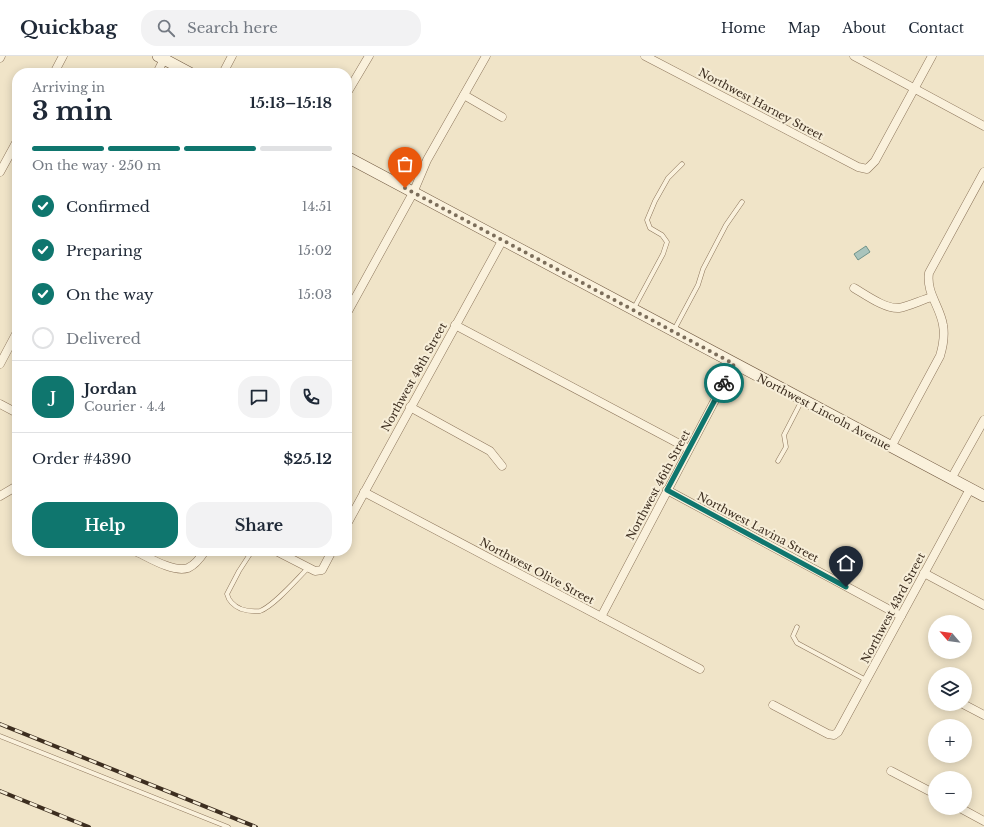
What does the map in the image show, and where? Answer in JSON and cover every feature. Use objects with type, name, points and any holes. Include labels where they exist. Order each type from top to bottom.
[{"type":"street","points":[[57,68],[63,56]]},
{"type":"street","points":[[226,68],[232,56]]},
{"type":"street","points":[[352,85],[369,56]]},
{"type":"street","points":[[352,304],[413,193],[427,160],[486,56]]},
{"type":"street","name":"Northwest Harney Street","points":[[645,56],[858,167],[868,169],[875,161],[914,88]]},
{"type":"street","points":[[854,56],[984,126]]},
{"type":"street","points":[[914,88],[932,56]]},
{"type":"street","points":[[158,68],[161,58],[180,68]]},
{"type":"street","points":[[464,95],[502,117]]},
{"type":"street","points":[[0,172],[12,150]]},
{"type":"street","name":"Northwest Lincoln Avenue","points":[[352,161],[951,480],[984,496]]},
{"type":"street","points":[[891,447],[940,356],[944,342],[943,324],[932,297],[928,280],[931,268],[984,172]]},
{"type":"street","name":"Northwest 48th Street","points":[[352,515],[502,241]]},
{"type":"street","points":[[854,288],[886,306],[893,308],[900,308],[932,297]]},
{"type":"street","points":[[455,325],[689,449]]},
{"type":"street","points":[[0,364],[12,341]]},
{"type":"street","name":"Northwest 46th Street","points":[[601,617],[734,364]]},
{"type":"street","points":[[0,404],[12,410]]},
{"type":"street","points":[[410,407],[490,451],[502,466]]},
{"type":"street","points":[[951,480],[984,420]]},
{"type":"street","points":[[0,496],[12,489]]},
{"type":"street","name":"Northwest 43rd Street","points":[[773,705],[828,734],[834,735],[838,732],[970,489]]},
{"type":"street","name":"Northwest Lavina Street","points":[[667,490],[901,616]]},
{"type":"street","name":"Northwest Olive Street","points":[[364,492],[700,669]]},
{"type":"street","points":[[146,556],[173,568],[187,568],[200,560],[202,556]]},
{"type":"street","points":[[285,556],[315,571],[322,570],[329,556]]},
{"type":"street","points":[[924,573],[984,606]]},
{"type":"street","points":[[972,709],[984,715]]},
{"type":"street","points":[[891,771],[928,790]]},
{"type":"street","points":[[972,814],[984,821]]},
{"type":"lane","points":[[633,310],[663,254],[667,242],[662,235],[650,228],[647,220],[655,201],[668,178],[682,164]]},
{"type":"lane","points":[[673,331],[698,285],[703,269],[726,225],[742,202]]},
{"type":"lane","points":[[778,461],[786,447],[784,435],[802,400]]},
{"type":"lane","points":[[249,556],[227,594],[228,598],[235,606],[247,611],[256,612],[267,607],[308,568]]},
{"type":"lane","points":[[797,627],[793,636],[797,643],[866,680]]},
{"type":"lane","points":[[0,736],[228,827]]},
{"type":"water","points":[[866,246],[870,252],[858,260],[854,254]]},
{"type":"railway","points":[[0,724],[256,827]]},
{"type":"railway","points":[[0,791],[89,827]]},
{"type":"way so far","points":[[405,188],[734,364],[724,383]]},
{"type":"route","points":[[724,383],[667,490],[846,587]]}]
